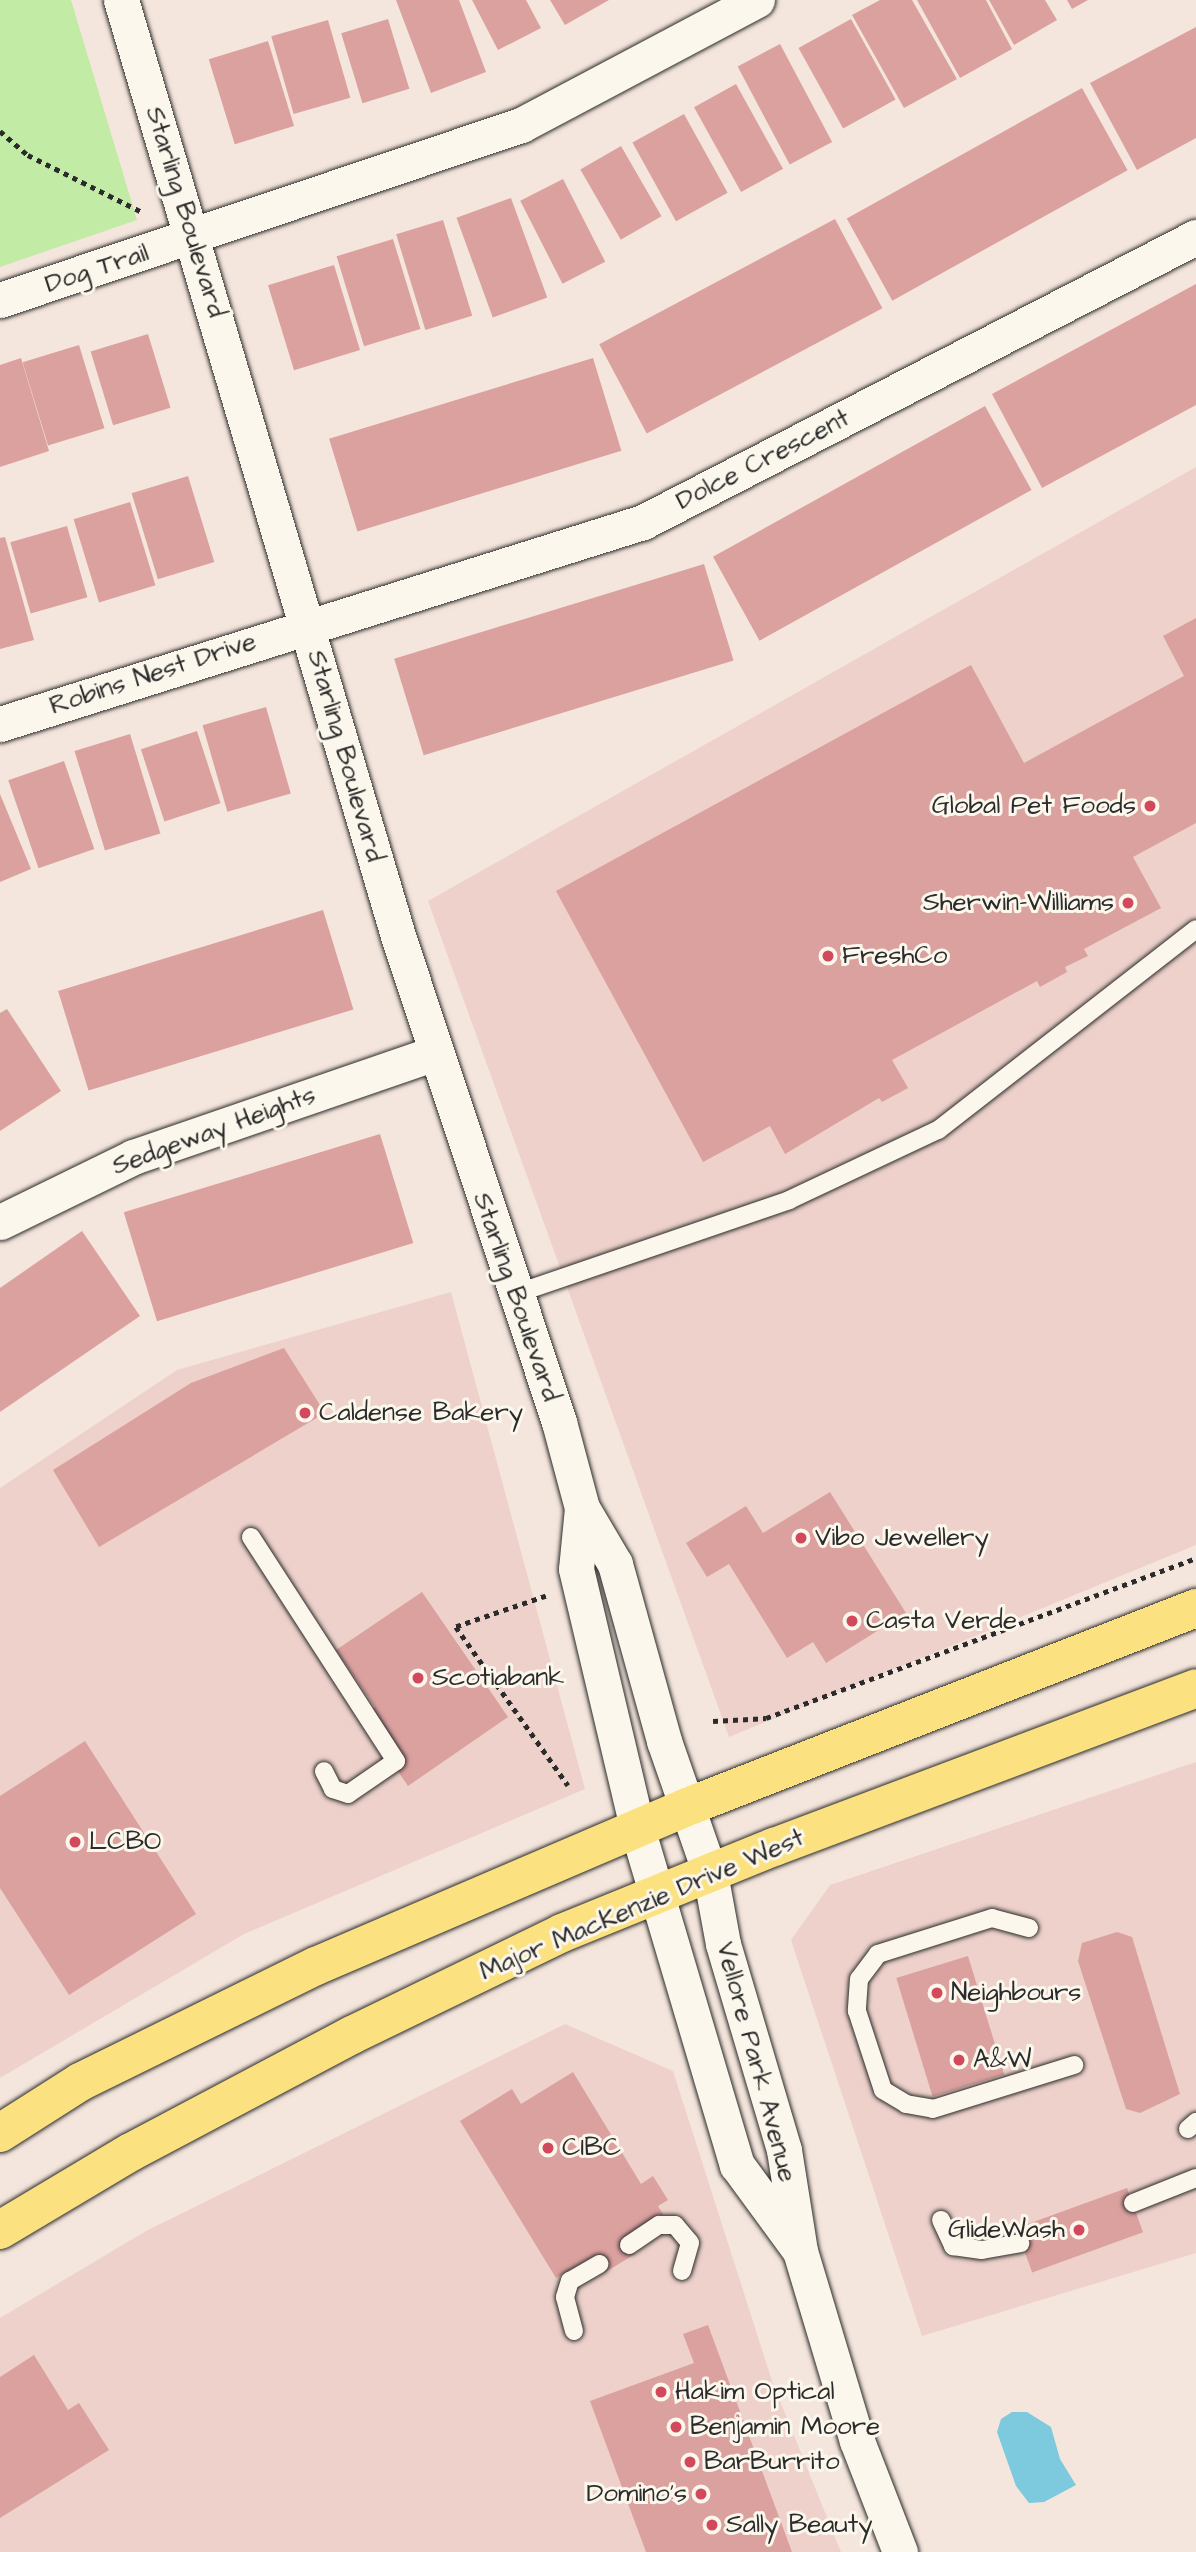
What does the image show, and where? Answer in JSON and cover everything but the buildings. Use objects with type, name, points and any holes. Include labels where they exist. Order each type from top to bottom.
[{"type":"main road","points":[[0,2133],[80,2082],[316,1966],[687,1807],[1196,1608]]},
{"type":"main road","name":"Major MacKenzie Drive West","points":[[0,2230],[131,2152],[352,2035],[562,1933],[710,1873],[1196,1688]]},
{"type":"street","name":"Starling Boulevard","points":[[121,0],[435,1053],[582,1508],[615,1564],[687,1807],[710,1873]]},
{"type":"street","points":[[193,237],[521,125],[757,0]]},
{"type":"street","name":"Dog Trail","points":[[0,300],[193,237]]},
{"type":"street","name":"Dolce Crescent","points":[[307,624],[643,522],[1196,237]]},
{"type":"street","name":"Robins Nest Drive","points":[[0,724],[307,624]]},
{"type":"street","name":"Sedgeway Heights","points":[[0,1223],[133,1157],[435,1053]]},
{"type":"street","name":"Starling Boulevard","points":[[582,1508],[576,1569],[637,1828],[657,1895]]},
{"type":"street","name":"Vellore Park Avenue","points":[[710,1873],[723,1944],[784,2150],[800,2251],[857,2441],[900,2552]]},
{"type":"street","name":"Vellore Park Avenue","points":[[657,1895],[737,2165],[800,2251]]},
{"type":"lane","points":[[515,1294],[789,1200],[938,1130],[1196,929]]},
{"type":"lane","points":[[251,1537],[396,1761],[348,1794],[333,1788],[324,1771]]},
{"type":"lane","points":[[1029,1928],[992,1919],[878,1954],[859,1979],[857,2011],[861,2024],[883,2090],[906,2104],[933,2109],[1074,2065]]},
{"type":"lane","points":[[1133,2203],[1196,2178]]},
{"type":"lane","points":[[941,2220],[953,2246],[982,2250],[1020,2243]]},
{"type":"lane","points":[[629,2245],[659,2225],[676,2225],[690,2243],[682,2271]]},
{"type":"lane","points":[[573,2331],[565,2297],[570,2281],[598,2264]]},
{"type":"path","points":[[0,131],[28,155],[193,237]]},
{"type":"path","points":[[713,1721],[766,1718],[1196,1558]]},
{"type":"path","points":[[568,1784],[456,1627],[580,1584]]},
{"type":"shaded area","points":[[1196,467],[1196,1545],[729,1737],[428,901]]},
{"type":"shaded area","points":[[451,1292],[585,1789],[244,1934],[0,2078],[0,1488],[177,1370]]},
{"type":"shaded area","points":[[1196,1762],[1196,2253],[922,2336],[791,1940],[830,1885]]},
{"type":"shaded area","points":[[565,2024],[673,2071],[772,2381],[841,2552],[0,2552],[0,2318],[146,2231]]},
{"type":"green space","points":[[0,0],[71,0],[137,220],[0,267]]},
{"type":"water","points":[[1012,2412],[1027,2412],[1051,2427],[1060,2459],[1076,2485],[1044,2502],[1029,2503],[1016,2486],[997,2432],[1001,2419]]},
{"type":"place","name":"Global Pet Foods","points":[[1150,806]]},
{"type":"place","name":"Sherwin-Williams","points":[[1128,903]]},
{"type":"place","name":"FreshCo","points":[[828,956]]},
{"type":"place","name":"Caldense Bakery","points":[[305,1413]]},
{"type":"place","name":"Vibo Jewellery","points":[[801,1538]]},
{"type":"place","name":"Casta Verde","points":[[852,1621]]},
{"type":"place","name":"Scotiabank","points":[[418,1678]]},
{"type":"place","name":"LCBO","points":[[75,1842]]},
{"type":"place","name":"Neighbours","points":[[937,1993]]},
{"type":"place","name":"A&W","points":[[959,2060]]},
{"type":"place","name":"CIBC","points":[[548,2148]]},
{"type":"place","name":"GlideWash","points":[[1079,2230]]},
{"type":"place","name":"Hakim Optical","points":[[661,2392]]},
{"type":"place","name":"Benjamin Moore","points":[[676,2427]]},
{"type":"place","name":"BarBurrito","points":[[690,2462]]},
{"type":"place","name":"Domino's","points":[[701,2494]]},
{"type":"place","name":"Sally Beauty","points":[[712,2525]]}]
